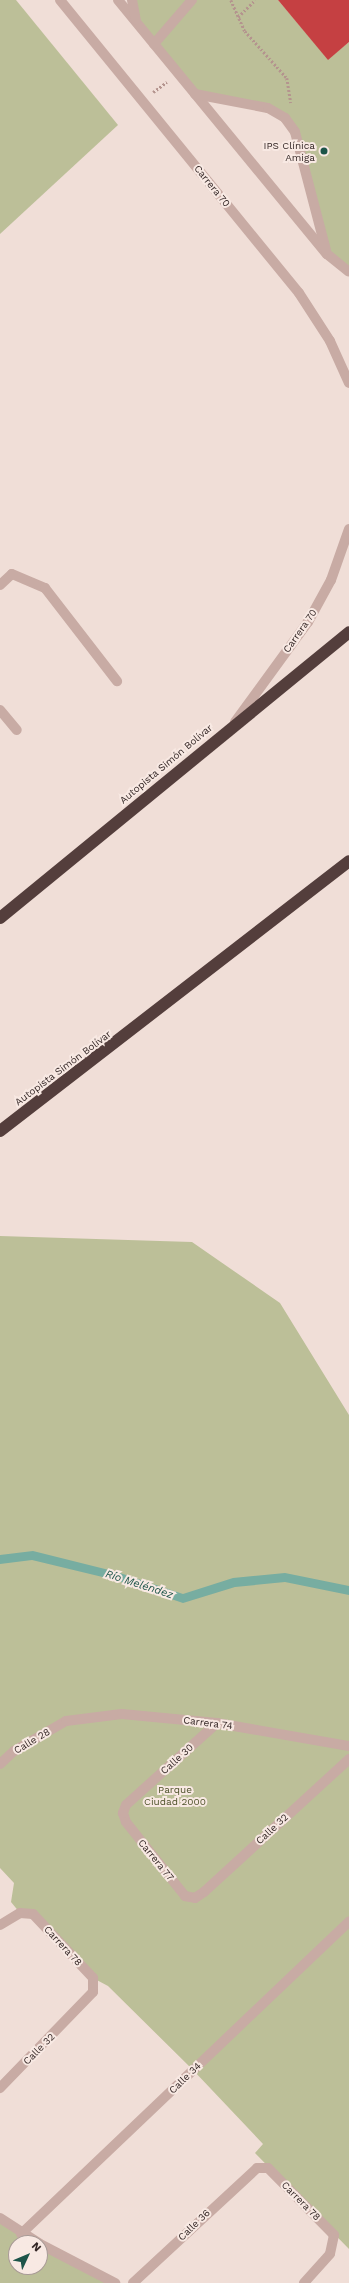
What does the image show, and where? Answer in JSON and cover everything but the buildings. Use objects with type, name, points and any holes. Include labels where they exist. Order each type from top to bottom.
[{"type":"highway","name":"Autopista Simón Bolívar","points":[[0,918],[234,724],[349,632]]},
{"type":"highway","name":"Autopista Simón Bolívar","points":[[0,1132],[349,861]]},
{"type":"street","name":"Carrera 70","points":[[60,0],[299,293],[330,341],[349,383]]},
{"type":"street","points":[[118,0],[327,254],[349,272]]},
{"type":"street","points":[[132,0],[136,22]]},
{"type":"street","points":[[154,44],[192,0]]},
{"type":"street","points":[[194,94],[268,108],[285,118],[295,132],[327,254]]},
{"type":"street","name":"Carrera 70","points":[[234,724],[308,622],[331,580],[349,529]]},
{"type":"street","points":[[0,585],[12,574],[45,588],[117,681]]},
{"type":"street","points":[[0,710],[17,730]]},
{"type":"street","name":"Carrera 74","points":[[66,1721],[122,1714],[217,1723],[349,1746]]},
{"type":"street","name":"Calle 28","points":[[0,1764],[14,1751],[66,1721]]},
{"type":"street","name":"Calle 30","points":[[123,1813],[126,1805],[217,1723]]},
{"type":"street","name":"Calle 32","points":[[195,1898],[349,1759]]},
{"type":"street","name":"Carrera 77","points":[[123,1813],[126,1822],[185,1896],[195,1898]]},
{"type":"street","name":"Carrera 78","points":[[0,1925],[20,1913],[33,1914],[93,1978],[93,1992]]},
{"type":"street","name":"Calle 34","points":[[21,2234],[349,1922]]},
{"type":"street","name":"Calle 32","points":[[0,2088],[93,1992]]},
{"type":"street","name":"Carrera 78","points":[[257,2168],[268,2168],[334,2235],[334,2245],[304,2283]]},
{"type":"street","name":"Calle 36","points":[[133,2283],[257,2168]]},
{"type":"street","points":[[0,2218],[21,2234]]},
{"type":"street","points":[[48,2248],[115,2283]]},
{"type":"path","points":[[231,0],[238,18],[261,51],[287,78],[291,107],[285,118]]},
{"type":"path","points":[[238,18],[255,0]]},
{"type":"path","points":[[142,101],[177,73]]},
{"type":"green space","points":[[0,0],[16,0],[118,125],[0,234]]},
{"type":"green space","name":"IPS Clínica Amiga","points":[[132,0],[278,0],[328,59],[349,42],[349,272],[327,254],[295,132],[268,108],[195,94],[136,22]]},
{"type":"green space","name":"Parque Ciudad 2000","points":[[0,1236],[192,1242],[280,1303],[349,1415],[349,2249],[255,2153],[263,2144],[193,2070],[108,1986],[93,1978],[33,1915],[20,1913],[11,1902],[14,1883],[0,1868]]},
{"type":"green space","points":[[0,2218],[27,2235],[8,2235],[8,2275],[48,2275],[48,2248],[115,2283],[0,2283]]},
{"type":"water","name":"Río Meléndez","points":[[33,1551],[117,1572],[183,1594],[233,1578],[285,1573],[349,1586],[349,1595],[285,1582],[235,1587],[183,1603],[115,1580],[32,1560],[0,1564],[0,1555]]},
{"type":"place","name":"IPS Clínica Amiga","points":[[324,151]]}]
